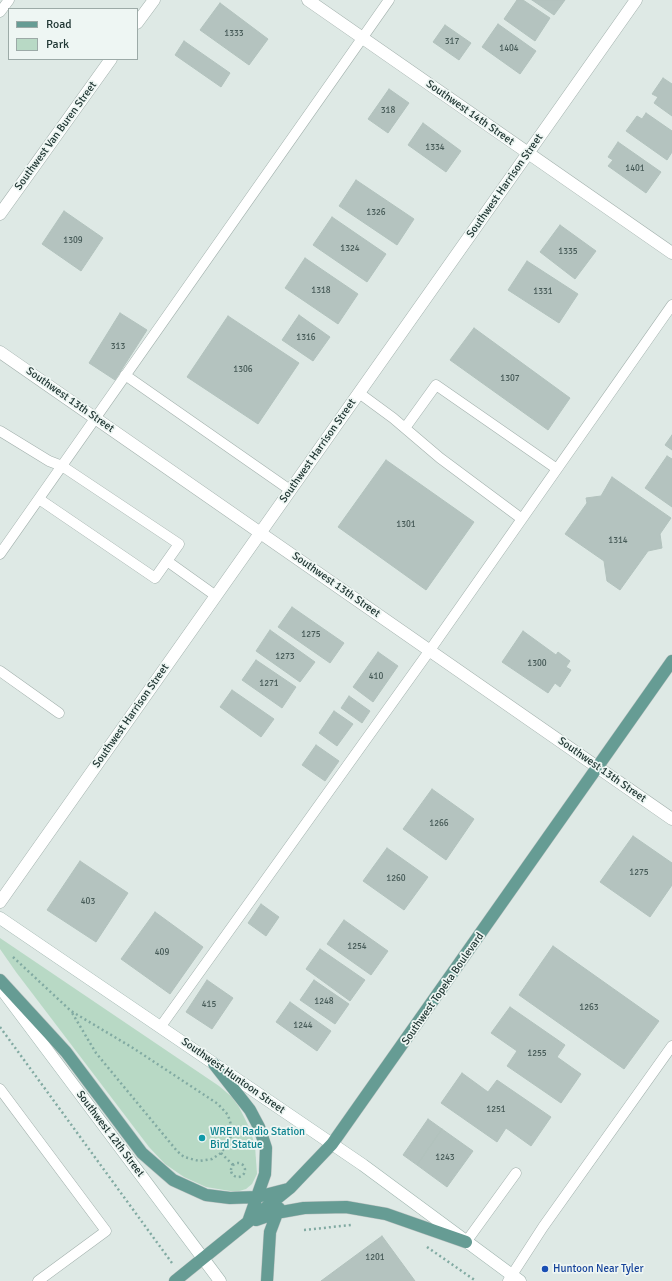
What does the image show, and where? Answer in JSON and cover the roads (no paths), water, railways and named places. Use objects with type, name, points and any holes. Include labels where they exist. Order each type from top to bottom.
[{"type":"main road","name":"Southwest Topeka Boulevard","points":[[175,1281],[290,1188],[332,1144],[672,661]]},
{"type":"main road","points":[[0,980],[66,1052],[142,1152],[173,1180],[206,1195],[230,1198],[257,1197],[290,1188]]},
{"type":"main road","points":[[214,1064],[250,1110],[259,1127],[266,1148],[265,1174],[247,1223]]},
{"type":"main road","points":[[267,1281],[270,1232],[276,1213],[290,1188]]},
{"type":"main road","points":[[247,1223],[276,1213],[304,1208],[346,1208],[386,1214],[466,1242]]},
{"type":"street","points":[[138,22],[154,0]]},
{"type":"street","name":"Southwest 14th Street","points":[[308,0],[672,252]]},
{"type":"street","name":"Southwest Harrison Street","points":[[0,902],[636,0]]},
{"type":"street","name":"Southwest Van Buren Street","points":[[0,214],[110,60]]},
{"type":"street","name":"Southwest 13th Street","points":[[0,352],[672,819]]},
{"type":"street","name":"Southwest Huntoon Street","points":[[0,918],[161,1026],[332,1144],[466,1242],[513,1279]]},
{"type":"street","name":"Southwest 12th Street","points":[[0,987],[220,1281]]},
{"type":"lane","points":[[0,12],[9,0]]},
{"type":"lane","points":[[0,554],[389,0]]},
{"type":"lane","points":[[161,1026],[430,650],[672,305]]},
{"type":"lane","points":[[125,375],[290,490]]},
{"type":"lane","points":[[405,428],[436,385],[557,469]]},
{"type":"lane","points":[[359,393],[405,428],[440,458],[522,519]]},
{"type":"lane","points":[[0,431],[49,461],[62,466],[179,544],[155,578],[39,499]]},
{"type":"lane","points":[[167,561],[216,596]]},
{"type":"lane","points":[[0,671],[60,713]]},
{"type":"lane","points":[[513,1279],[672,1046]]},
{"type":"lane","points":[[0,1089],[106,1230],[38,1281]]},
{"type":"lane","points":[[466,1242],[516,1173]]},
{"type":"place","name":"WREN Radio Station Bird Statue","points":[[202,1138]]},
{"type":"place","name":"Huntoon Near Tyler","points":[[545,1269]]}]
